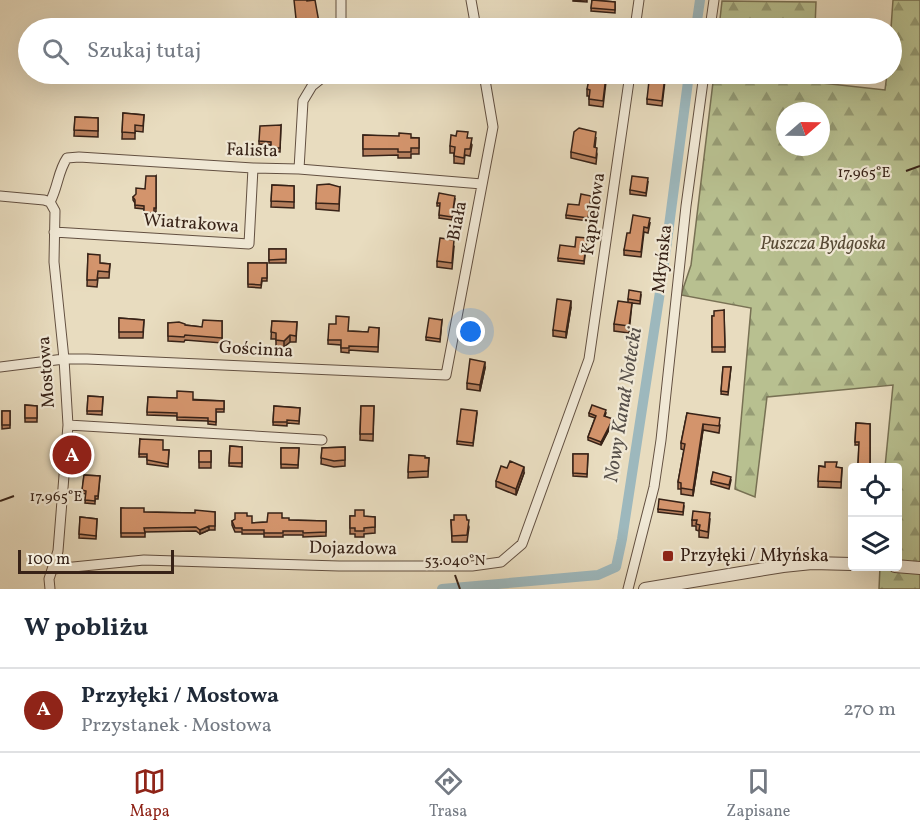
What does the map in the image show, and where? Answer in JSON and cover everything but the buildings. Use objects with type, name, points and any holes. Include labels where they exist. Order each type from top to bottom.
[{"type":"street","points":[[341,0],[342,18]]},
{"type":"street","points":[[471,0],[474,18]]},
{"type":"street","points":[[636,18],[639,0]]},
{"type":"street","points":[[711,18],[714,0]]},
{"type":"street","points":[[299,169],[303,101],[314,84]]},
{"type":"street","name":"Biała","points":[[446,375],[493,127],[486,84]]},
{"type":"street","name":"Kąpielowa","points":[[589,360],[629,84]]},
{"type":"street","name":"Młyńska","points":[[628,589],[655,475],[703,84]]},
{"type":"street","name":"Falista","points":[[50,202],[56,191],[61,166],[67,158],[79,157],[299,169],[482,184]]},
{"type":"street","name":"Wiatrakowa","points":[[54,232],[249,244],[253,168]]},
{"type":"street","points":[[0,196],[50,202]]},
{"type":"street","name":"Mostowa","points":[[50,202],[55,211],[56,292],[64,359],[68,425],[58,551],[49,579],[50,589]]},
{"type":"street","name":"Gościnna","points":[[0,367],[64,359],[446,375]]},
{"type":"street","name":"Dojazdowa","points":[[53,569],[144,560],[350,566],[472,566],[501,562],[522,543],[589,360]]},
{"type":"street","points":[[68,425],[322,440]]},
{"type":"street","points":[[645,589],[793,565],[848,564]]},
{"type":"street","points":[[902,567],[920,568]]},
{"type":"green space","name":"Puszcza Bydgoska","points":[[893,0],[920,0],[920,589],[879,589],[880,571],[902,571],[902,463],[885,463],[893,385],[767,397],[755,497],[735,489],[751,308],[681,295],[691,265],[713,84],[831,84],[885,90],[886,84],[902,84],[902,18],[892,18]]},
{"type":"green space","points":[[722,1],[816,2],[815,18],[720,18]]},
{"type":"waterway","name":"Nowy Kanał Notecki","points":[[697,18],[700,0]]},
{"type":"waterway","name":"Nowy Kanał Notecki","points":[[442,589],[598,575],[616,567],[662,279],[688,84]]},
{"type":"place","name":"Przyłęki / Mostowa","points":[[72,455]]},
{"type":"place","name":"Przyłęki / Młyńska","points":[[668,556]]}]
